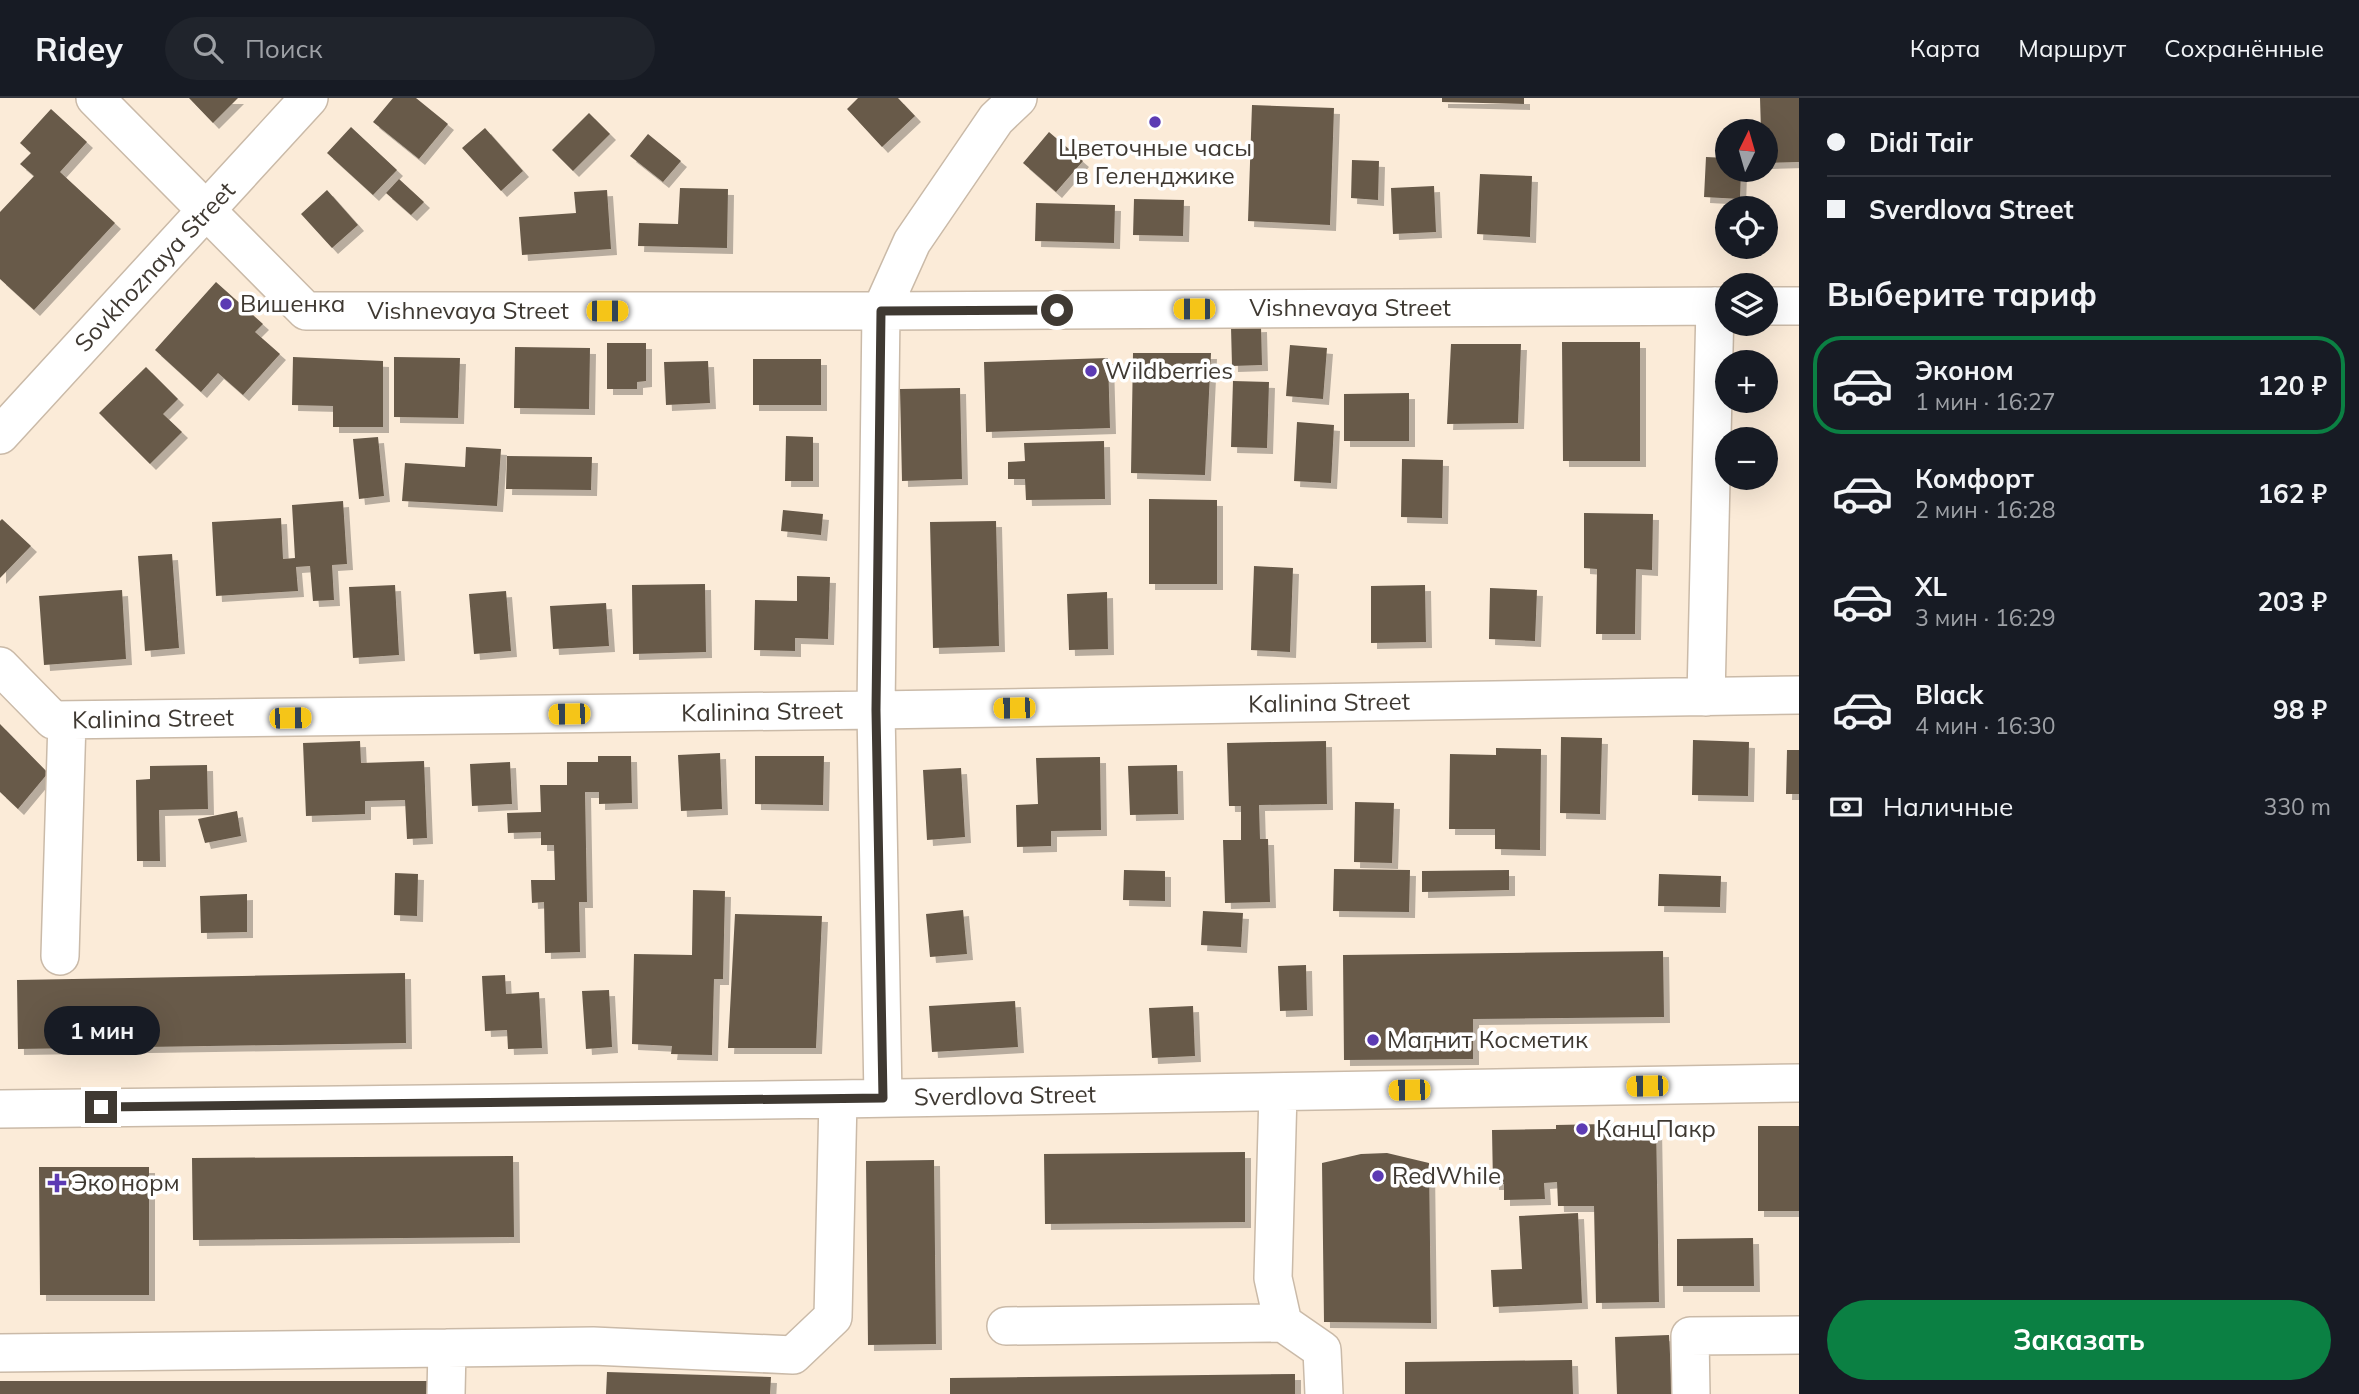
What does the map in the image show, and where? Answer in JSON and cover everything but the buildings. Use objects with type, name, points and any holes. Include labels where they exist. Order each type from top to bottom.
[{"type":"street","name":"Vishnevaya Street","points":[[95,98],[306,310],[881,311],[1715,306]]},
{"type":"street","name":"Sovkhoznaya Street","points":[[0,435],[309,98]]},
{"type":"street","points":[[883,1098],[876,710],[881,311],[912,242],[996,105]]},
{"type":"street","points":[[1778,306],[1799,306]]},
{"type":"street","points":[[1706,697],[1720,336]]},
{"type":"street","name":"Kalinina Street","points":[[0,666],[52,720],[1799,695]]},
{"type":"street","points":[[60,957],[66,720]]},
{"type":"street","name":"Sverdlova Street","points":[[0,1109],[838,1099],[1799,1083]]},
{"type":"street","points":[[1278,1092],[1273,1278],[1283,1323]]},
{"type":"street","points":[[0,1353],[593,1346],[793,1355],[833,1317],[838,1099]]},
{"type":"street","points":[[1006,1326],[1283,1323],[1322,1350],[1324,1394]]},
{"type":"street","points":[[1692,1394],[1690,1336],[1799,1335]]},
{"type":"street","points":[[446,1394],[447,1348]]},
{"type":"place","name":"Цветочные часы в Геленджике","points":[[1155,122]]},
{"type":"place","name":"Вишенка","points":[[226,304]]},
{"type":"place","name":"Wildberries","points":[[1091,371]]},
{"type":"place","name":"Магнит Косметик","points":[[1373,1040]]},
{"type":"place","name":"КанцПакр","points":[[1582,1129]]},
{"type":"place","name":"RedWhile","points":[[1378,1176]]},
{"type":"place","name":"Эко норм","points":[[57,1183]]},
{"type":"route","points":[[101,1107],[883,1098],[876,710],[881,311],[1057,310]]}]
